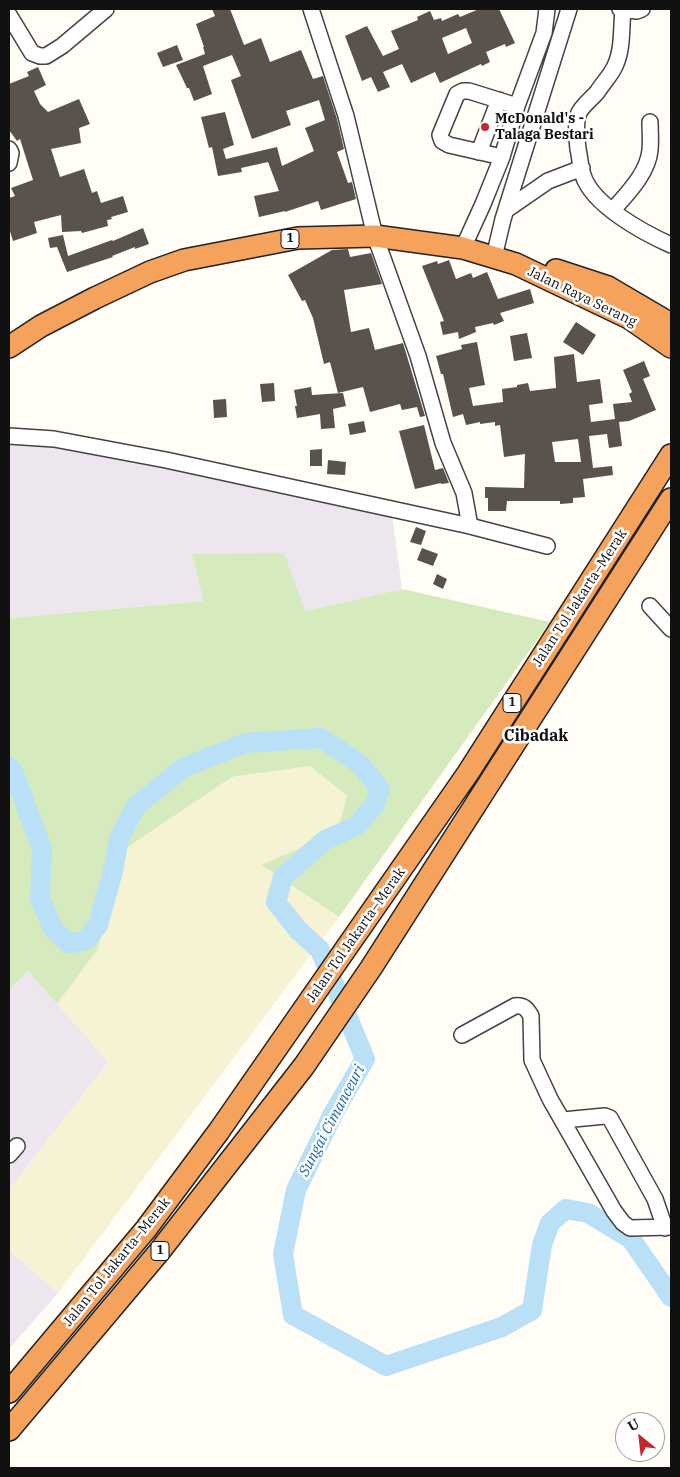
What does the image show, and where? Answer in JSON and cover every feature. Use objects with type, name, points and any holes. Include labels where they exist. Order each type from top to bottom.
[{"type":"highway","name":"Jalan Raya Serang","points":[[9,347],[41,326],[73,309],[150,272],[184,260],[298,238],[375,236],[462,248],[516,264],[629,318],[671,347]]},
{"type":"highway","name":"Jalan Raya Serang","points":[[516,264],[546,266],[608,287],[671,324]]},
{"type":"highway","name":"Jalan Raya Serang","points":[[9,360],[52,329],[73,309]]},
{"type":"highway","name":"Jalan Tol Jakarta–Merak","points":[[9,1392],[146,1229],[348,948],[468,774],[671,455]]},
{"type":"highway","name":"Jalan Tol Jakarta–Merak","points":[[9,1430],[159,1252],[304,1066],[371,968],[671,499]]},
{"type":"street","points":[[9,16],[32,53],[46,56],[62,46],[106,9]]},
{"type":"street","points":[[311,9],[346,116],[375,236],[418,356],[443,443],[464,493],[470,526]]},
{"type":"street","points":[[462,248],[502,157],[517,106],[544,33],[548,9]]},
{"type":"street","points":[[494,258],[569,9]]},
{"type":"street","points":[[642,9],[637,11],[622,9],[620,51],[614,68],[595,95],[578,113],[576,124],[577,138],[583,176],[591,189],[627,222],[671,244]]},
{"type":"street","points":[[502,157],[449,145],[442,141],[440,135],[459,93],[469,90],[517,106]]},
{"type":"street","points":[[480,152],[499,100]]},
{"type":"street","points":[[613,210],[634,185],[644,168],[650,152],[650,122]]},
{"type":"street","points":[[9,149],[11,153],[9,164]]},
{"type":"street","points":[[509,203],[548,181],[582,168]]},
{"type":"street","points":[[489,189],[509,203]]},
{"type":"street","points":[[9,436],[54,439],[166,460],[470,526],[547,546]]},
{"type":"street","points":[[650,606],[671,629]]},
{"type":"street","points":[[462,1035],[515,1006],[524,1007],[531,1016],[532,1060],[550,1099],[614,1211],[623,1223],[630,1228],[668,1228],[610,1118],[605,1116],[563,1120]]},
{"type":"shaded area","points":[[9,440],[108,451],[391,507],[402,589],[305,611],[192,554],[203,601],[9,618]]},
{"type":"shaded area","points":[[310,766],[347,796],[337,832],[261,865],[339,917],[58,1293],[9,1250],[9,1190],[108,1062],[57,1004],[98,949],[119,853],[232,777]]},
{"type":"shaded area","points":[[28,971],[109,1062],[9,1190],[9,990]]},
{"type":"shaded area","points":[[9,1250],[58,1293],[9,1349]]},
{"type":"green space","points":[[284,553],[305,611],[402,589],[550,622],[339,917],[261,865],[337,832],[347,796],[310,766],[232,777],[119,853],[98,949],[57,1004],[28,971],[9,990],[9,618],[203,601],[192,554]]},
{"type":"building","points":[[212,9],[230,9],[244,45],[261,38],[270,62],[301,50],[313,79],[323,76],[337,119],[344,149],[337,152],[348,183],[352,182],[356,199],[321,210],[318,201],[285,212],[259,217],[254,196],[279,191],[268,162],[241,168],[242,172],[218,176],[212,147],[209,148],[201,117],[225,112],[234,145],[223,149],[226,159],[277,147],[282,166],[314,151],[305,128],[325,120],[319,100],[286,111],[291,125],[252,139],[231,80],[241,76],[232,55],[203,66],[212,94],[194,101],[176,65],[205,54],[196,24],[215,16]]},
{"type":"building","points":[[479,9],[499,9],[515,43],[506,47],[505,44],[486,52],[490,62],[482,66],[481,64],[440,83],[435,72],[411,83],[402,64],[383,72],[390,87],[378,92],[371,77],[362,81],[345,36],[367,26],[383,56],[399,49],[391,31],[418,20],[417,17],[430,11],[434,20],[441,18],[442,21],[458,14],[460,17]],"holes":[[[466,28],[472,43],[448,54],[442,38]]]},
{"type":"building","points":[[177,45],[183,60],[163,67],[157,53]]},
{"type":"building","points":[[38,67],[46,85],[34,91],[40,104],[48,112],[79,99],[90,124],[79,128],[81,143],[51,149],[60,177],[84,169],[92,193],[97,191],[101,203],[123,196],[128,212],[111,217],[112,219],[107,220],[108,226],[82,233],[81,231],[62,232],[61,215],[34,222],[37,233],[13,241],[9,228],[9,198],[15,196],[11,188],[33,180],[20,139],[17,141],[9,130],[9,84],[29,76],[27,72]]},
{"type":"building","points":[[143,228],[149,244],[135,249],[135,247],[113,257],[67,272],[57,247],[50,248],[48,238],[63,235],[68,256],[113,241]]},
{"type":"building","points":[[348,249],[350,257],[371,253],[382,284],[344,290],[351,332],[369,328],[375,350],[403,343],[425,416],[420,417],[417,407],[402,410],[400,404],[370,412],[363,387],[338,393],[330,362],[324,364],[313,318],[305,300],[302,301],[288,275],[332,250]]},
{"type":"building","points":[[449,260],[456,279],[471,273],[473,278],[487,272],[498,299],[530,289],[534,303],[500,313],[504,321],[494,325],[493,323],[475,327],[476,332],[459,339],[458,332],[443,335],[440,322],[444,321],[422,266],[437,261],[438,264]]},
{"type":"building","points":[[576,322],[596,335],[583,355],[563,342]]},
{"type":"building","points":[[527,333],[532,358],[514,361],[510,336]]},
{"type":"building","points":[[477,342],[485,385],[469,388],[473,406],[503,402],[502,389],[517,387],[517,385],[528,383],[530,391],[556,388],[554,357],[574,354],[577,382],[600,379],[603,403],[589,405],[591,422],[615,419],[613,404],[632,402],[629,394],[632,392],[623,370],[644,361],[650,376],[643,379],[656,410],[629,421],[619,422],[622,446],[609,448],[607,434],[589,436],[593,468],[612,466],[613,475],[583,479],[585,497],[573,498],[573,503],[560,504],[560,501],[507,501],[506,511],[488,511],[488,498],[485,498],[485,487],[524,488],[525,454],[504,457],[500,425],[495,426],[495,422],[480,424],[480,422],[466,425],[463,414],[453,417],[443,374],[441,374],[436,356],[462,349],[461,345]],"holes":[[[578,439],[581,462],[555,462],[552,442]]]},
{"type":"building","points":[[274,383],[275,401],[262,402],[260,384]]},
{"type":"building","points":[[311,387],[312,395],[343,393],[346,406],[333,409],[335,428],[321,429],[320,414],[297,418],[294,390]]},
{"type":"building","points":[[226,399],[227,417],[214,418],[213,400]]},
{"type":"building","points":[[364,421],[366,432],[350,435],[348,424]]},
{"type":"building","points":[[424,425],[435,470],[443,468],[449,483],[415,489],[399,431]]},
{"type":"building","points":[[322,449],[322,466],[310,466],[310,450]]},
{"type":"building","points":[[328,460],[346,462],[345,475],[327,474]]},
{"type":"building","points":[[416,527],[426,531],[421,545],[410,542]]},
{"type":"building","points":[[422,548],[438,554],[433,566],[417,560]]},
{"type":"building","points":[[437,574],[447,579],[443,589],[433,584]]},
{"type":"waterway","name":"Sungai Cimanceuri","points":[[9,767],[14,774],[42,849],[40,898],[53,929],[69,944],[86,940],[98,925],[113,871],[119,839],[136,806],[183,768],[245,743],[321,738],[360,764],[380,789],[375,804],[356,826],[325,840],[283,877],[276,902],[298,930],[320,950],[365,1059],[334,1112],[296,1190],[283,1254],[293,1315],[386,1366],[502,1327],[532,1310],[542,1245],[550,1223],[566,1209],[588,1213],[631,1239],[671,1297]]},
{"type":"place","name":"McDonald's - Talaga Bestari","points":[[485,127]]},
{"type":"district","name":"Cibadak","points":[[536,736]]}]
